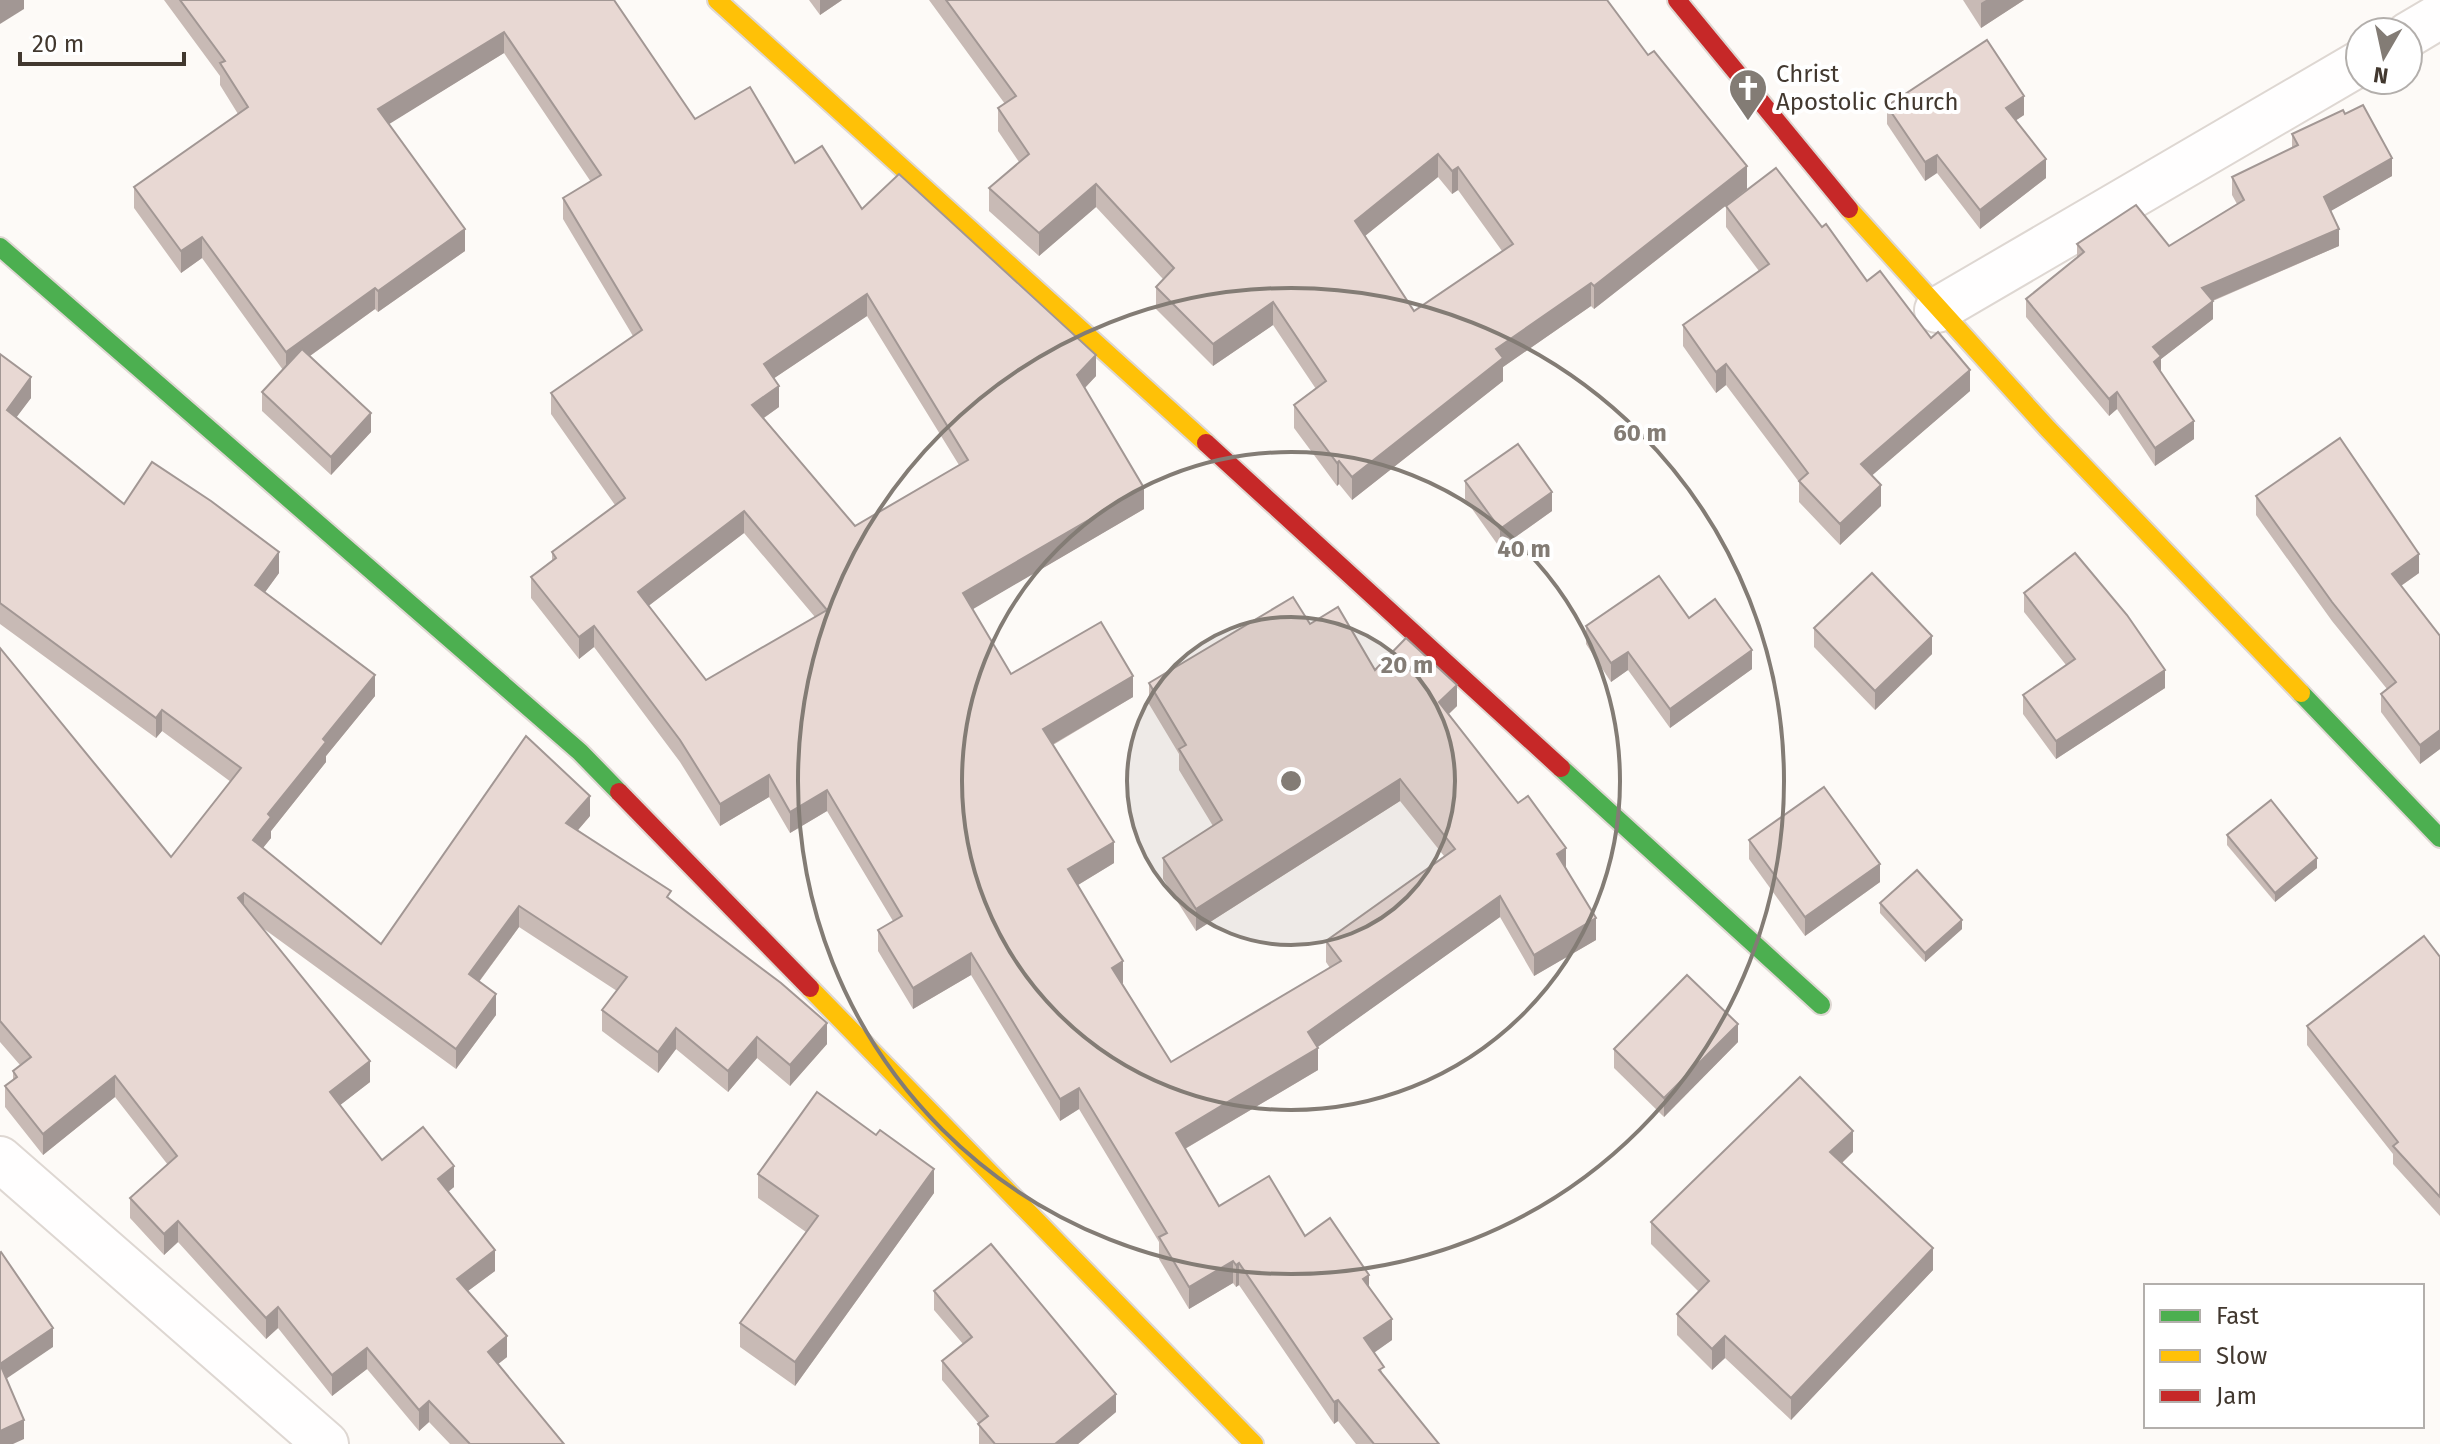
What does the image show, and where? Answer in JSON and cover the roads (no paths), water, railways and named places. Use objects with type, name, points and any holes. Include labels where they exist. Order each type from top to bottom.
[{"type":"street","points":[[717,0],[864,130],[1821,1005]]},
{"type":"street","points":[[1677,0],[1757,104],[1937,310],[2438,834]]},
{"type":"street","points":[[1937,310],[2344,72]]},
{"type":"street","points":[[0,247],[580,752],[1254,1444]]},
{"type":"street","points":[[0,1159],[326,1444]]},
{"type":"place","name":"Christ Apostolic Church","points":[[1748,122]]}]
